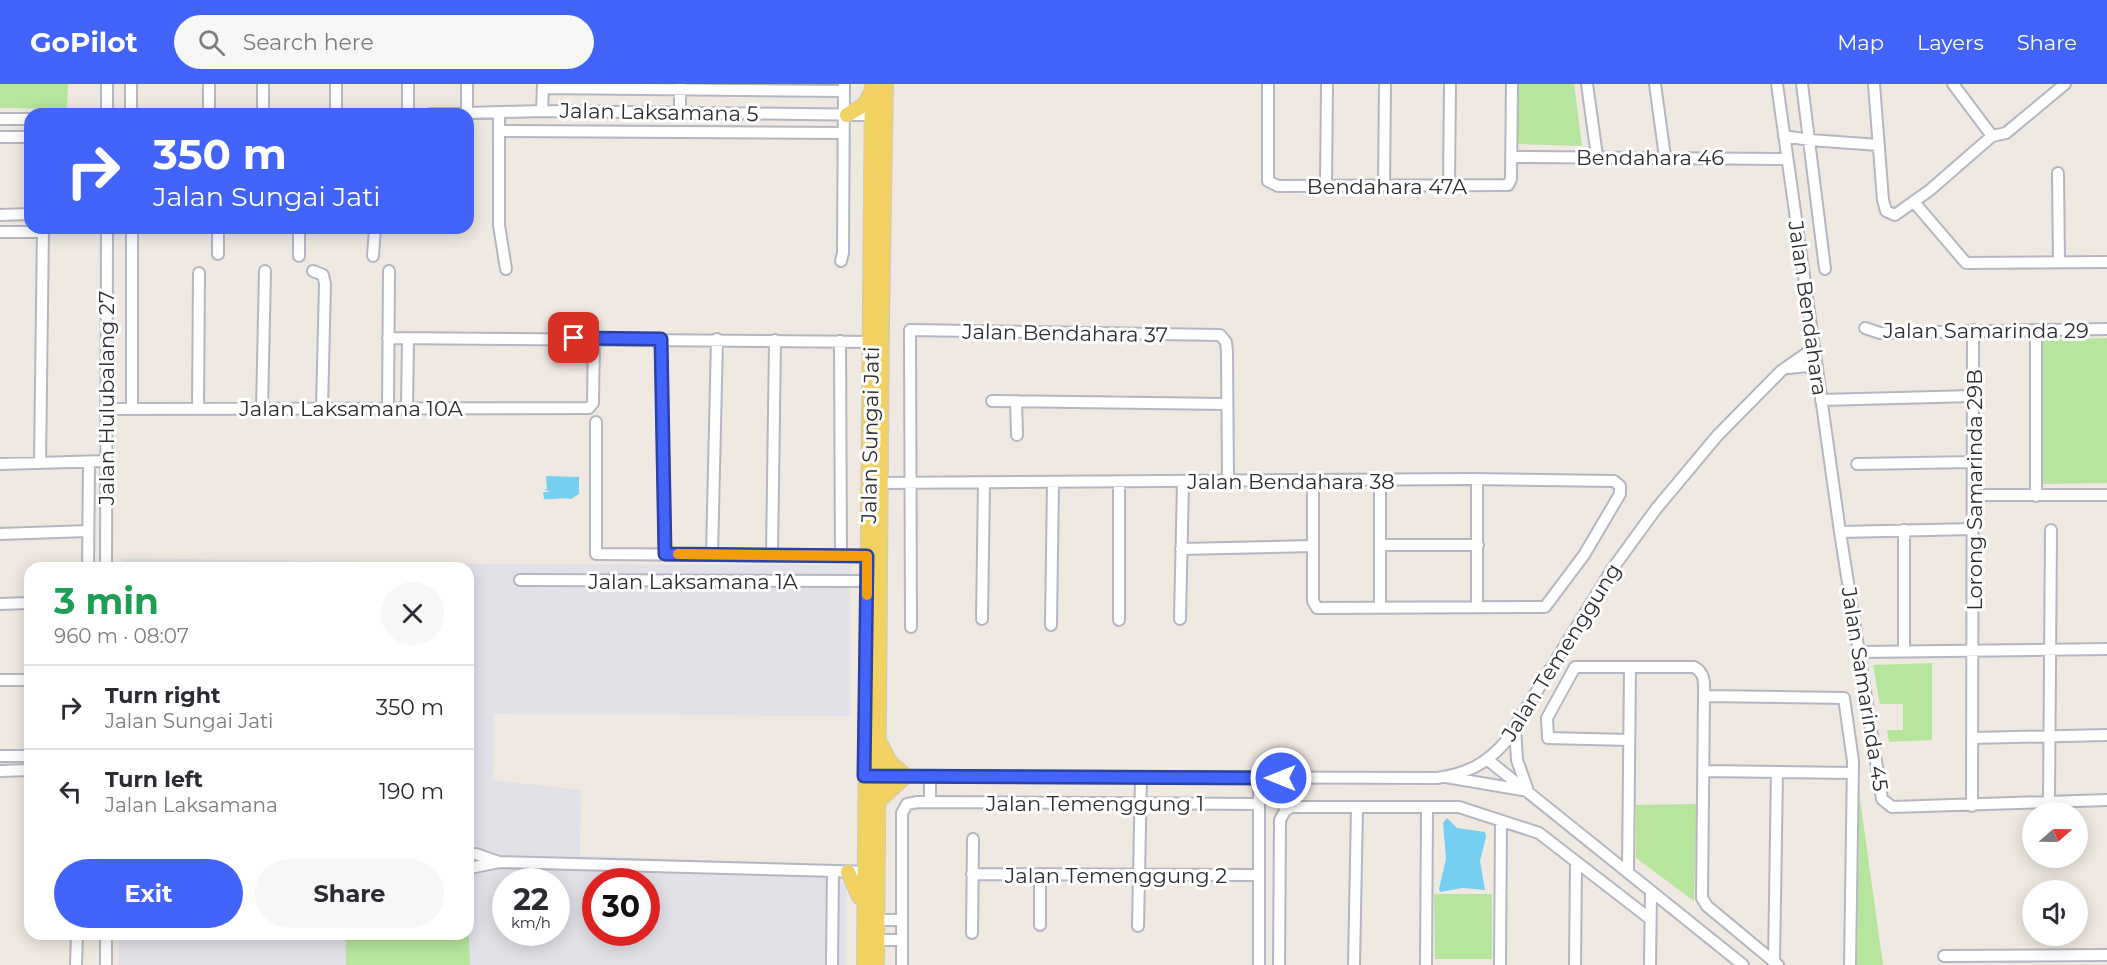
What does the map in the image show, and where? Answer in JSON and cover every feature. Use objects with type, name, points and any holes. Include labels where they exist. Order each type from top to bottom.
[{"type":"main road","name":"Jalan Sungai Jati","points":[[864,965],[863,842],[872,136],[886,84]]},
{"type":"main road","name":"Jalan Sungai Jati","points":[[872,87],[879,115],[880,800],[878,965]]},
{"type":"main road","points":[[845,115],[865,104],[872,87]]},
{"type":"main road","points":[[845,115],[863,121],[872,136]]},
{"type":"main road","points":[[880,742],[890,762],[906,776],[880,800]]},
{"type":"main road","points":[[863,842],[852,861],[840,871],[857,887],[864,919]]},
{"type":"street","points":[[107,84],[107,108]]},
{"type":"street","points":[[131,84],[131,108]]},
{"type":"street","points":[[209,84],[209,108]]},
{"type":"street","points":[[263,84],[263,108]]},
{"type":"street","points":[[336,84],[336,108]]},
{"type":"street","points":[[408,84],[408,108]]},
{"type":"street","points":[[467,84],[467,108]]},
{"type":"street","name":"Bendahara 47A","points":[[1268,84],[1268,181],[1278,186],[1508,185],[1512,157]]},
{"type":"street","points":[[1326,186],[1327,84]]},
{"type":"street","points":[[1384,186],[1385,84]]},
{"type":"street","points":[[1449,186],[1450,84]]},
{"type":"street","points":[[1512,84],[1512,157]]},
{"type":"street","points":[[1587,84],[1597,156]]},
{"type":"street","points":[[1654,84],[1665,157]]},
{"type":"street","name":"Jalan Bendahara","points":[[1777,84],[1840,532]]},
{"type":"street","points":[[1802,84],[1825,269]]},
{"type":"street","points":[[1874,84],[1884,206],[1887,211],[1895,215],[1914,202],[1992,136],[2006,133],[2065,84]]},
{"type":"street","points":[[1953,84],[1992,136]]},
{"type":"street","points":[[542,111],[543,86],[844,87],[843,254],[841,261]]},
{"type":"street","points":[[680,87],[680,113]]},
{"type":"street","points":[[499,111],[499,225],[506,269]]},
{"type":"street","name":"Jalan Laksamana 5","points":[[474,112],[879,115]]},
{"type":"street","points":[[0,119],[24,119]]},
{"type":"street","name":"Jalan Laksamana 5","points":[[499,131],[843,134]]},
{"type":"street","points":[[1784,136],[1879,145]]},
{"type":"street","points":[[0,137],[24,137]]},
{"type":"street","name":"Bendahara 46","points":[[1512,157],[1787,159]]},
{"type":"street","points":[[2058,173],[2059,262]]},
{"type":"street","points":[[1914,202],[1966,263],[2107,262]]},
{"type":"street","points":[[0,215],[24,214]]},
{"type":"street","points":[[0,232],[24,231]]},
{"type":"street","points":[[40,463],[43,234]]},
{"type":"street","name":"Jalan Hulubalang 27","points":[[106,234],[106,562]]},
{"type":"street","points":[[132,234],[132,409]]},
{"type":"street","points":[[218,234],[218,254]]},
{"type":"street","points":[[299,234],[299,256]]},
{"type":"street","points":[[373,256],[375,234]]},
{"type":"street","points":[[262,409],[264,271]]},
{"type":"street","points":[[313,271],[323,275],[326,284],[322,409]]},
{"type":"street","points":[[388,271],[388,408]]},
{"type":"street","points":[[198,409],[199,273]]},
{"type":"street","name":"Jalan Samarinda 29","points":[[1865,328],[1880,333],[2107,329]]},
{"type":"street","name":"Jalan Bendahara 37","points":[[910,483],[910,330],[1220,335],[1226,342],[1226,404]]},
{"type":"street","name":"Lorong Samarinda 29B","points":[[1972,806],[1973,330]]},
{"type":"street","points":[[2036,330],[2036,496]]},
{"type":"street","points":[[1781,371],[1812,334]]},
{"type":"street","points":[[388,338],[871,342]]},
{"type":"street","points":[[407,408],[408,338]]},
{"type":"street","name":"Jalan Laksamana 10A","points":[[106,409],[590,408],[593,403],[594,338]]},
{"type":"street","points":[[661,339],[665,554]]},
{"type":"street","points":[[712,555],[717,339]]},
{"type":"street","points":[[772,555],[775,340]]},
{"type":"street","points":[[840,341],[841,556]]},
{"type":"street","name":"Jalan Temenggung","points":[[864,776],[1444,777],[1472,769],[1488,760],[1515,727],[1573,629],[1630,544],[1717,436],[1781,371],[1814,348]]},
{"type":"street","points":[[1781,371],[1801,365],[1818,375]]},
{"type":"street","points":[[1821,400],[1973,396]]},
{"type":"street","points":[[992,400],[1226,404],[1228,481]]},
{"type":"street","points":[[1016,401],[1017,435]]},
{"type":"street","points":[[596,422],[596,554],[867,556]]},
{"type":"street","points":[[0,464],[106,461]]},
{"type":"street","points":[[88,462],[88,562]]},
{"type":"street","points":[[1857,464],[1973,462]]},
{"type":"street","points":[[1313,481],[1314,606],[1477,606],[1478,479]]},
{"type":"street","name":"Jalan Bendahara 38","points":[[880,483],[1478,479],[1614,481],[1620,486],[1620,494],[1584,555],[1545,607],[1477,606]]},
{"type":"street","points":[[1380,480],[1380,607]]},
{"type":"street","points":[[1051,625],[1053,482]]},
{"type":"street","points":[[1119,482],[1119,620]]},
{"type":"street","points":[[1180,619],[1183,482]]},
{"type":"street","points":[[910,483],[911,627]]},
{"type":"street","points":[[982,619],[984,483]]},
{"type":"street","points":[[1974,495],[2107,495]]},
{"type":"street","points":[[1840,532],[1973,529]]},
{"type":"street","points":[[1904,530],[1904,650]]},
{"type":"street","points":[[2049,801],[2048,649],[2051,530]]},
{"type":"street","points":[[0,534],[88,531]]},
{"type":"street","name":"Jalan Samarinda 45","points":[[1840,532],[1882,799],[1886,804],[1892,807],[1972,806],[2107,800]]},
{"type":"street","points":[[1380,545],[1478,544]]},
{"type":"street","points":[[1181,549],[1312,546]]},
{"type":"street","name":"Jalan Laksamana 1A","points":[[520,580],[867,581]]},
{"type":"street","points":[[0,604],[24,603]]},
{"type":"street","points":[[1858,652],[2107,649]]},
{"type":"street","points":[[1628,872],[1630,667]]},
{"type":"street","points":[[1629,740],[1552,740],[1546,733],[1547,718],[1575,668],[1694,667],[1700,670],[1704,677],[1703,902],[1776,963]]},
{"type":"street","points":[[0,680],[24,680]]},
{"type":"street","points":[[1704,696],[1844,699],[1853,773],[1850,965]]},
{"type":"street","points":[[1515,727],[1517,760],[1528,791]]},
{"type":"street","points":[[1971,738],[2107,735]]},
{"type":"street","points":[[0,756],[24,756]]},
{"type":"street","points":[[1488,760],[1743,965]]},
{"type":"street","points":[[0,771],[24,770]]},
{"type":"street","points":[[1704,771],[1853,773]]},
{"type":"street","points":[[1776,963],[1777,772]]},
{"type":"street","points":[[930,777],[930,798]]},
{"type":"street","points":[[1138,926],[1142,777]]},
{"type":"street","points":[[1444,777],[1468,783],[1528,791]]},
{"type":"street","points":[[1259,778],[1259,965]]},
{"type":"street","name":"Jalan Temenggung 1","points":[[902,965],[902,813],[907,804],[930,798],[1259,804]]},
{"type":"street","points":[[1278,965],[1280,820],[1284,811],[1291,807],[1459,807],[1539,833],[1649,918]]},
{"type":"street","points":[[1354,965],[1356,807]]},
{"type":"street","points":[[1426,965],[1427,808]]},
{"type":"street","points":[[1500,965],[1501,821]]},
{"type":"street","points":[[972,933],[973,839]]},
{"type":"street","points":[[476,854],[499,862]]},
{"type":"street","points":[[475,867],[499,862],[879,872]]},
{"type":"street","points":[[1575,965],[1576,863]]},
{"type":"street","points":[[832,965],[840,871]]},
{"type":"street","name":"Jalan Temenggung 2","points":[[972,874],[1259,875]]},
{"type":"street","points":[[1040,874],[1040,925]]},
{"type":"street","points":[[1650,965],[1651,891]]},
{"type":"street","points":[[879,920],[902,920]]},
{"type":"street","points":[[76,940],[76,965]]},
{"type":"street","points":[[106,940],[106,965]]},
{"type":"street","points":[[878,940],[902,940]]},
{"type":"street","points":[[1944,956],[2107,955]]},
{"type":"shaded area","points":[[122,558],[370,562],[122,562]]},
{"type":"shaded area","points":[[474,564],[851,565],[850,716],[494,714],[493,780],[581,790],[580,856],[830,864],[846,888],[846,965],[119,965],[119,940],[474,940]]},
{"type":"green space","points":[[0,84],[68,84],[67,108],[0,108]]},
{"type":"green space","points":[[1517,84],[1574,84],[1582,146],[1516,144]]},
{"type":"green space","points":[[2107,338],[2107,483],[2041,484],[2042,340]]},
{"type":"green space","points":[[1932,663],[1932,740],[1889,742],[1887,730],[1903,730],[1903,704],[1880,704],[1873,665]]},
{"type":"green space","points":[[1859,792],[1883,965],[1857,965]]},
{"type":"green space","points":[[1697,804],[1694,901],[1636,858],[1636,805]]},
{"type":"green space","points":[[1434,894],[1492,894],[1492,959],[1435,959]]},
{"type":"green space","points":[[346,940],[469,940],[470,965],[346,965]]},
{"type":"water","points":[[546,476],[579,477],[579,494],[571,499],[544,499],[543,492],[550,492],[544,489],[547,489]]},
{"type":"water","points":[[1447,818],[1457,828],[1485,832],[1486,837],[1480,861],[1485,890],[1463,888],[1440,892],[1446,859],[1443,823]]},
{"type":"slow traffic","points":[[678,554],[867,556],[867,595]]},
{"type":"route","points":[[574,338],[661,339],[665,554],[867,556],[864,776],[1281,778]]}]
